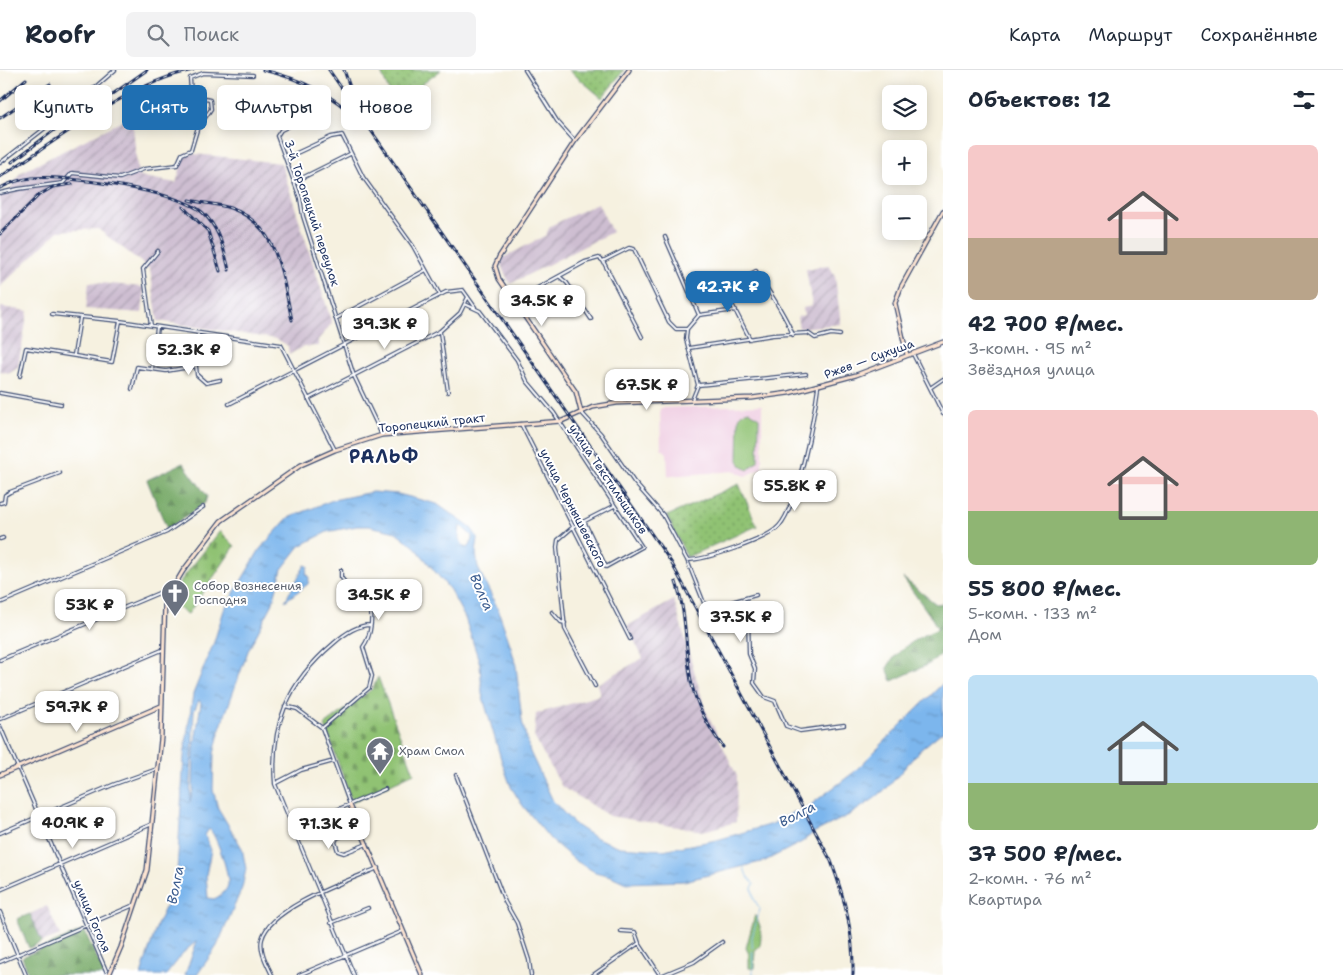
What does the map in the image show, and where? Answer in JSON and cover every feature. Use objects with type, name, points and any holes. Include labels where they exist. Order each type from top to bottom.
[{"type":"main road","points":[[629,70],[575,141],[496,263],[496,273],[576,392],[581,412],[593,407],[617,403],[692,400]]},
{"type":"main road","points":[[907,354],[895,303],[901,287],[943,211]]},
{"type":"main road","name":"Ржев — Сухуша","points":[[692,400],[752,398],[818,386],[871,370],[912,352],[943,342]]},
{"type":"main road","name":"Торопецкий тракт","points":[[108,975],[137,904],[147,870],[158,768],[165,601],[221,521],[301,465],[335,450],[382,435],[559,421],[581,412]]},
{"type":"main road","points":[[0,775],[161,706]]},
{"type":"main road","points":[[350,805],[422,975]]},
{"type":"street","points":[[0,163],[71,108],[115,70]]},
{"type":"street","points":[[525,70],[557,121],[575,141]]},
{"type":"street","points":[[0,193],[63,183],[72,173],[120,178],[144,169],[177,165],[182,154],[191,150],[197,130],[211,109],[210,100],[196,97],[191,93],[190,78],[203,73],[253,75]]},
{"type":"street","name":"3-й Торопецкий переулок","points":[[281,130],[277,136],[294,182],[346,345],[354,376],[382,435]]},
{"type":"street","points":[[285,158],[331,137],[342,135],[363,177],[368,180],[413,246],[440,295]]},
{"type":"street","points":[[294,182],[350,154]]},
{"type":"street","points":[[665,237],[699,315]]},
{"type":"street","points":[[603,261],[629,248],[634,249],[669,322],[676,329],[687,329]]},
{"type":"street","points":[[152,326],[143,268],[158,251]]},
{"type":"street","points":[[514,302],[560,276],[593,259],[599,258],[603,261],[642,338]]},
{"type":"street","points":[[337,318],[426,270]]},
{"type":"street","points":[[724,288],[756,271],[772,298],[779,305],[793,335]]},
{"type":"street","points":[[560,276],[591,318]]},
{"type":"street","points":[[719,279],[751,340]]},
{"type":"street","points":[[228,404],[440,295],[460,290],[466,292],[468,297],[466,304],[460,313],[440,331],[308,399]]},
{"type":"street","name":"улица Текстильщиков","points":[[468,297],[517,360],[527,381],[559,421],[642,547],[606,567],[584,521]]},
{"type":"street","points":[[466,304],[475,307]]},
{"type":"street","points":[[692,400],[698,385],[686,340],[687,329],[699,315],[736,310]]},
{"type":"street","points":[[52,314],[120,321],[281,345],[335,450]]},
{"type":"street","points":[[74,356],[80,318]]},
{"type":"street","points":[[20,376],[26,348],[112,362],[120,321]]},
{"type":"street","points":[[152,370],[157,327]]},
{"type":"street","points":[[440,331],[448,392]]},
{"type":"street","points":[[198,332],[197,375],[206,383],[220,380]]},
{"type":"street","points":[[689,348],[768,336],[808,333],[815,338],[831,334],[840,335]]},
{"type":"street","points":[[912,352],[943,414]]},
{"type":"street","points":[[132,389],[137,367],[166,371],[196,366]]},
{"type":"street","points":[[698,385],[806,374]]},
{"type":"street","points":[[930,388],[943,379]]},
{"type":"street","points":[[686,560],[755,542],[779,526],[790,504],[812,431],[818,386]]},
{"type":"street","points":[[0,393],[61,404]]},
{"type":"street","points":[[581,412],[601,434],[634,482],[663,515],[686,560],[704,603],[710,608],[756,595]]},
{"type":"street","name":"улица Чернышевского","points":[[521,424],[630,639]]},
{"type":"street","points":[[0,503],[4,502],[5,495],[10,492],[60,473]]},
{"type":"street","points":[[595,686],[565,629],[557,547],[558,540],[573,527],[614,506]]},
{"type":"street","points":[[0,603],[167,532],[203,507]]},
{"type":"street","points":[[322,728],[369,688],[372,676],[363,647],[368,641],[372,612],[369,602],[366,600],[352,604],[342,600],[347,591],[347,585],[341,577],[341,570]]},
{"type":"street","points":[[0,660],[174,586]]},
{"type":"street","points":[[743,599],[748,617],[749,654],[755,668],[754,683],[764,697],[775,701],[786,726],[800,731],[844,725]]},
{"type":"street","points":[[552,612],[561,622],[565,622]]},
{"type":"street","points":[[354,975],[292,829],[276,784],[275,754],[280,718],[294,687],[312,662],[342,636],[370,624]]},
{"type":"street","points":[[0,719],[162,650]]},
{"type":"street","points":[[285,706],[297,709],[322,728],[350,805]]},
{"type":"street","name":"улица Гоголя","points":[[0,726],[108,975]]},
{"type":"street","points":[[276,784],[301,770],[334,761]]},
{"type":"street","points":[[0,833],[115,784],[158,768]]},
{"type":"street","points":[[456,775],[505,902],[517,923],[532,975]]},
{"type":"street","points":[[292,829],[386,789]]},
{"type":"street","points":[[0,890],[152,824]]},
{"type":"street","points":[[353,836],[360,830]]},
{"type":"street","points":[[360,830],[337,838],[335,842],[338,851],[344,853],[367,844]]},
{"type":"street","points":[[272,975],[262,952],[262,938],[268,926],[304,898],[378,868]]},
{"type":"street","points":[[0,962],[137,904]]},
{"type":"street","points":[[331,923],[368,908]]},
{"type":"street","points":[[0,912],[26,975]]},
{"type":"street","points":[[299,975],[403,931]]},
{"type":"street","points":[[620,931],[635,932],[639,943],[662,975],[694,962],[722,942]]},
{"type":"street","points":[[593,975],[639,943]]},
{"type":"shaded area","points":[[122,121],[122,130],[133,130],[138,176],[176,183],[185,153],[281,163],[332,323],[318,340],[318,346],[302,347],[289,355],[288,346],[277,339],[158,321],[150,269],[98,229],[58,231],[0,287],[0,195],[9,191],[20,173],[104,130],[112,130],[112,126]]},
{"type":"shaded area","points":[[598,203],[612,232],[510,284],[501,265],[503,258],[546,235],[550,226]]},
{"type":"shaded area","points":[[829,265],[835,276],[841,324],[799,328],[797,317],[804,315],[803,308],[812,306],[806,269]]},
{"type":"shaded area","points":[[89,282],[143,287],[142,313],[86,309]]},
{"type":"shaded area","points":[[1,307],[28,311],[18,367],[9,373],[0,371]]},
{"type":"shaded area","points":[[762,405],[762,468],[745,476],[735,471],[668,476],[667,453],[661,448],[660,408]]},
{"type":"shaded area","points":[[674,600],[705,709],[737,776],[736,822],[703,831],[609,816],[562,787],[534,737],[536,714],[600,695],[597,684],[643,658],[627,626]]},
{"type":"shaded area","points":[[47,906],[60,935],[42,942],[30,914]]},
{"type":"green space","points":[[380,70],[441,70],[421,85],[386,85]]},
{"type":"green space","points":[[569,70],[624,70],[602,98]]},
{"type":"green space","points":[[749,411],[759,418],[758,461],[748,470],[741,466],[738,460],[739,418],[742,413]]},
{"type":"green space","points":[[183,463],[207,496],[205,503],[167,529],[147,480]]},
{"type":"green space","points":[[739,484],[757,526],[687,557],[667,516]]},
{"type":"green space","points":[[220,531],[235,546],[188,614],[169,603],[182,579]]},
{"type":"green space","points":[[903,578],[936,604],[943,603],[943,653],[929,664],[892,681],[887,668],[897,654],[915,640],[938,629]]},
{"type":"green space","points":[[378,677],[414,773],[352,802],[325,725],[372,689]]},
{"type":"green space","points":[[30,914],[42,942],[29,948],[17,919]]},
{"type":"green space","points":[[755,915],[760,926],[761,938],[760,946],[755,950],[754,969],[749,968],[749,954],[746,948]]},
{"type":"green space","points":[[84,930],[105,975],[29,975],[22,957]]},
{"type":"water","name":"Волга","points":[[372,492],[398,494],[437,504],[471,528],[478,538],[476,553],[478,568],[497,607],[511,647],[516,666],[522,721],[530,752],[553,801],[574,824],[594,837],[620,847],[663,850],[717,840],[772,824],[794,812],[803,813],[813,803],[853,773],[943,683],[943,731],[920,750],[888,787],[875,798],[851,814],[813,833],[802,842],[765,861],[684,881],[626,883],[611,876],[595,872],[576,861],[551,840],[523,806],[511,787],[482,694],[480,664],[465,618],[450,590],[415,547],[396,532],[369,526],[357,526],[327,532],[300,546],[282,569],[272,605],[248,651],[220,729],[214,754],[213,790],[218,808],[242,848],[246,869],[242,888],[217,946],[197,975],[185,975],[197,941],[186,950],[166,975],[141,975],[157,925],[172,893],[177,872],[184,756],[193,694],[214,642],[224,610],[260,549],[288,518],[333,500]],"holes":[[[460,525],[472,536],[471,544],[468,548],[464,547],[459,538]],[[199,700],[201,703],[194,748],[193,790],[190,801],[194,711]],[[209,829],[212,832],[219,846],[228,880],[226,890],[214,899],[208,898],[206,875],[211,850],[205,835]]]},
{"type":"water","points":[[305,565],[308,566],[306,573],[309,578],[308,584],[285,601]]},
{"type":"waterway","points":[[744,868],[747,876],[754,884],[752,888],[754,899],[760,909],[752,937],[753,975]]},
{"type":"railway","points":[[112,95],[147,70]]},
{"type":"railway","points":[[0,177],[118,100],[143,87],[193,70]]},
{"type":"railway","points":[[263,70],[301,82],[325,94],[341,106]]},
{"type":"railway","points":[[329,70],[671,562],[831,861],[848,917],[852,945],[853,975]]},
{"type":"railway","points":[[344,70],[349,85]]},
{"type":"railway","points":[[0,101],[26,79]]},
{"type":"railway","points":[[0,118],[50,84]]},
{"type":"railway","points":[[12,162],[54,130]]},
{"type":"railway","points":[[0,188],[24,179],[70,179],[121,186],[170,197],[189,204],[202,212],[213,224],[220,239],[229,270]]},
{"type":"railway","points":[[0,234],[39,195],[53,187],[72,184]]},
{"type":"railway","points":[[189,200],[230,208],[246,216],[259,226],[269,239],[276,254],[292,320]]},
{"type":"railway","points":[[183,207],[208,231],[220,271]]},
{"type":"railway","points":[[676,582],[682,606],[693,690],[704,716],[723,747]]},
{"type":"place","name":"Собор Вознесения Господня","points":[[175,617]]},
{"type":"place","name":"Храм Смол","points":[[380,775]]},
{"type":"district","name":"РАЛЬФ","points":[[384,457]]}]
